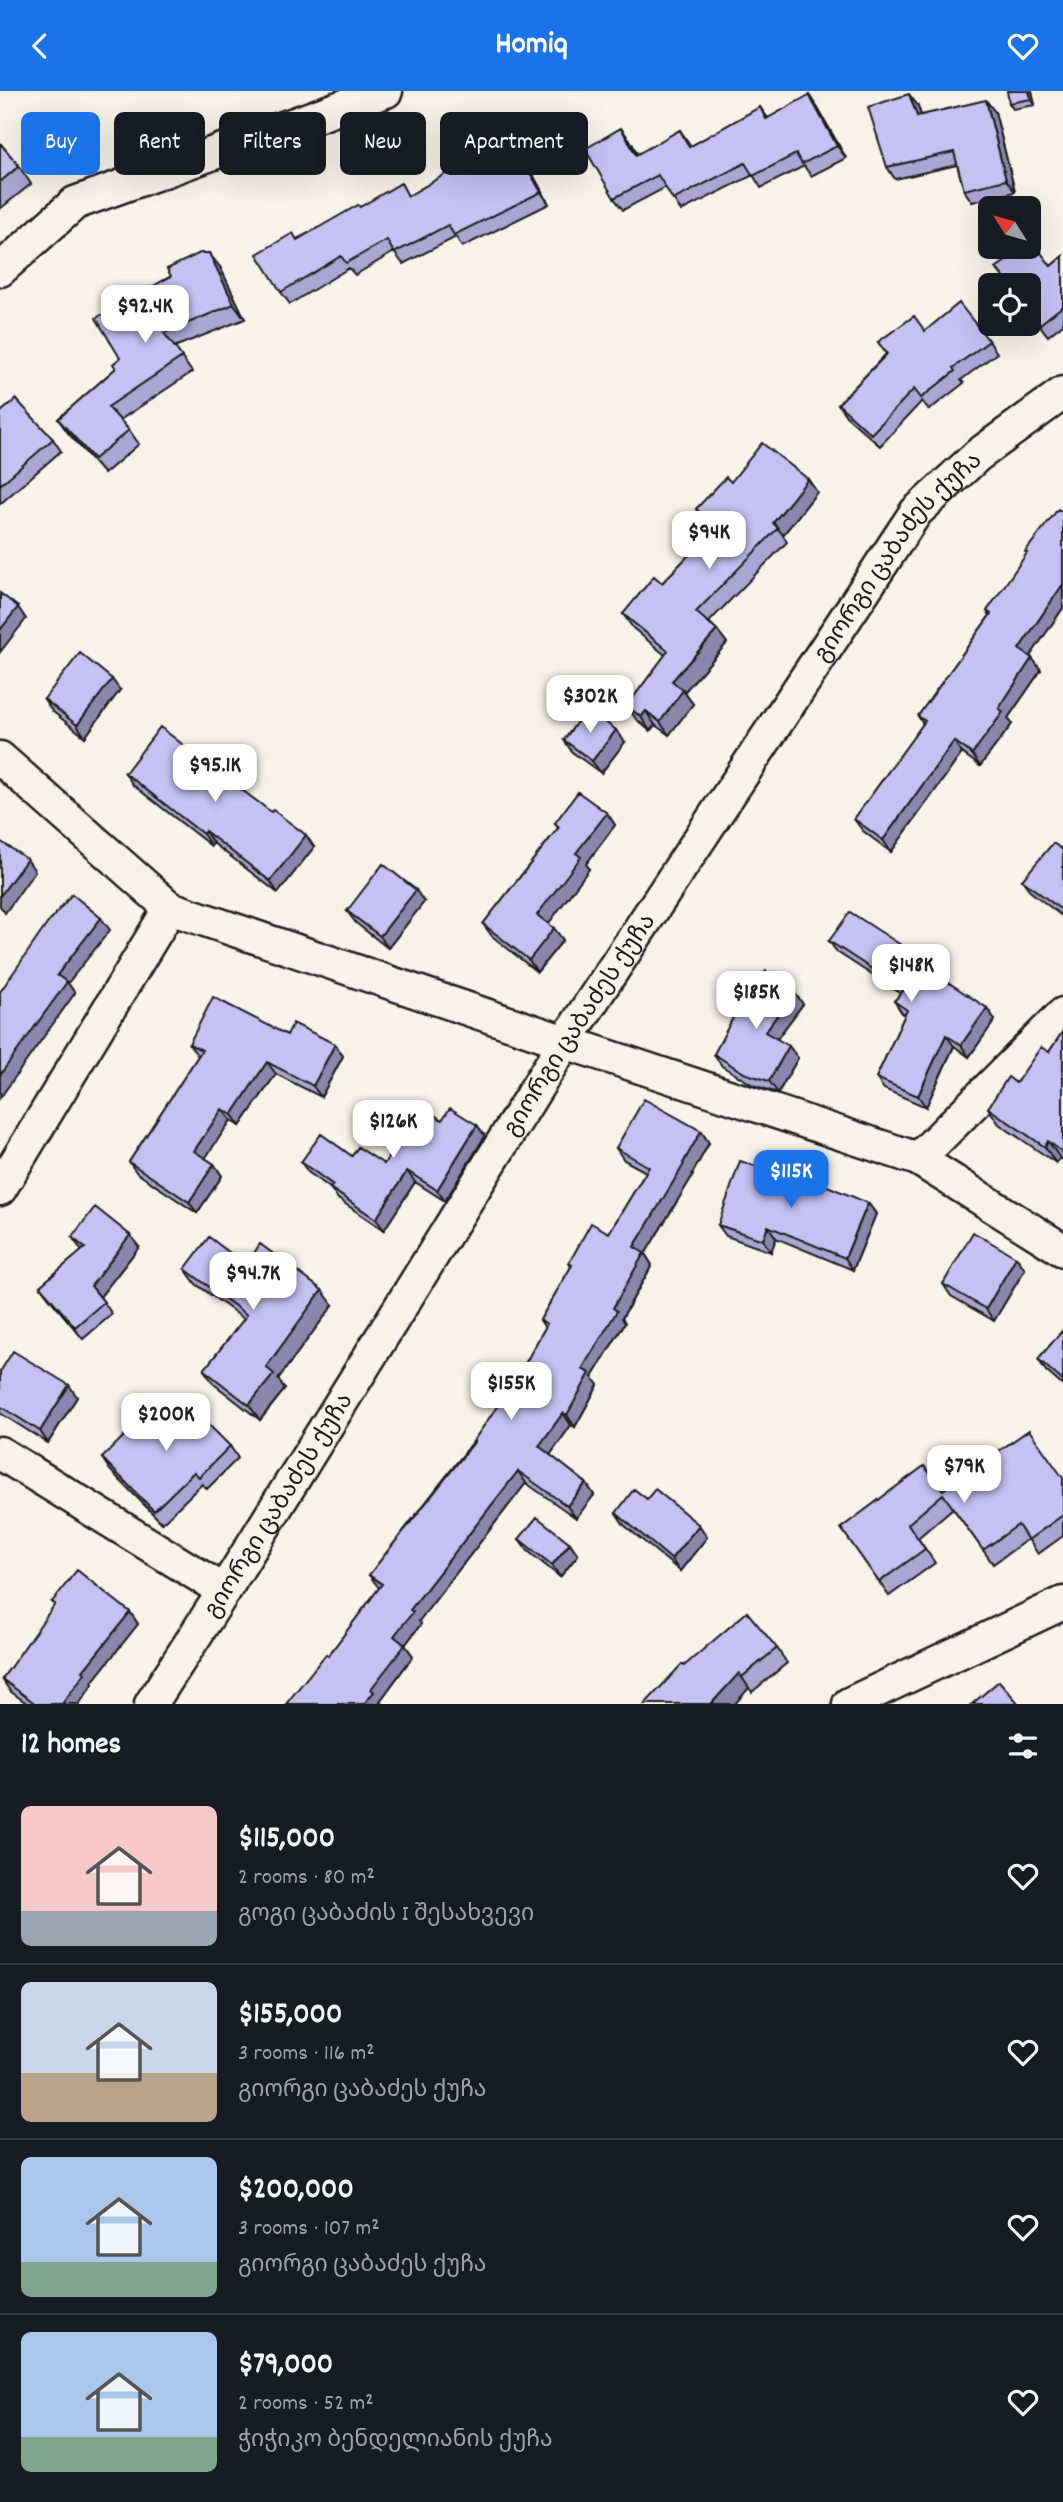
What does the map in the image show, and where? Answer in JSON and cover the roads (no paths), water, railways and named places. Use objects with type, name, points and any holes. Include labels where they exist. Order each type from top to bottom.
[{"type":"street","points":[[0,270],[75,203],[386,91]]},
{"type":"street","name":"გიორგი ცაბაძეს ქუჩა","points":[[151,1704],[565,1042],[916,512],[978,455],[1063,393]]},
{"type":"street","points":[[0,758],[170,908],[918,1159],[1063,1250]]},
{"type":"street","points":[[0,1189],[170,908]]},
{"type":"street","points":[[918,1159],[1063,1014]]},
{"type":"street","points":[[0,1453],[224,1591]]},
{"type":"street","points":[[849,1704],[1063,1603]]}]
